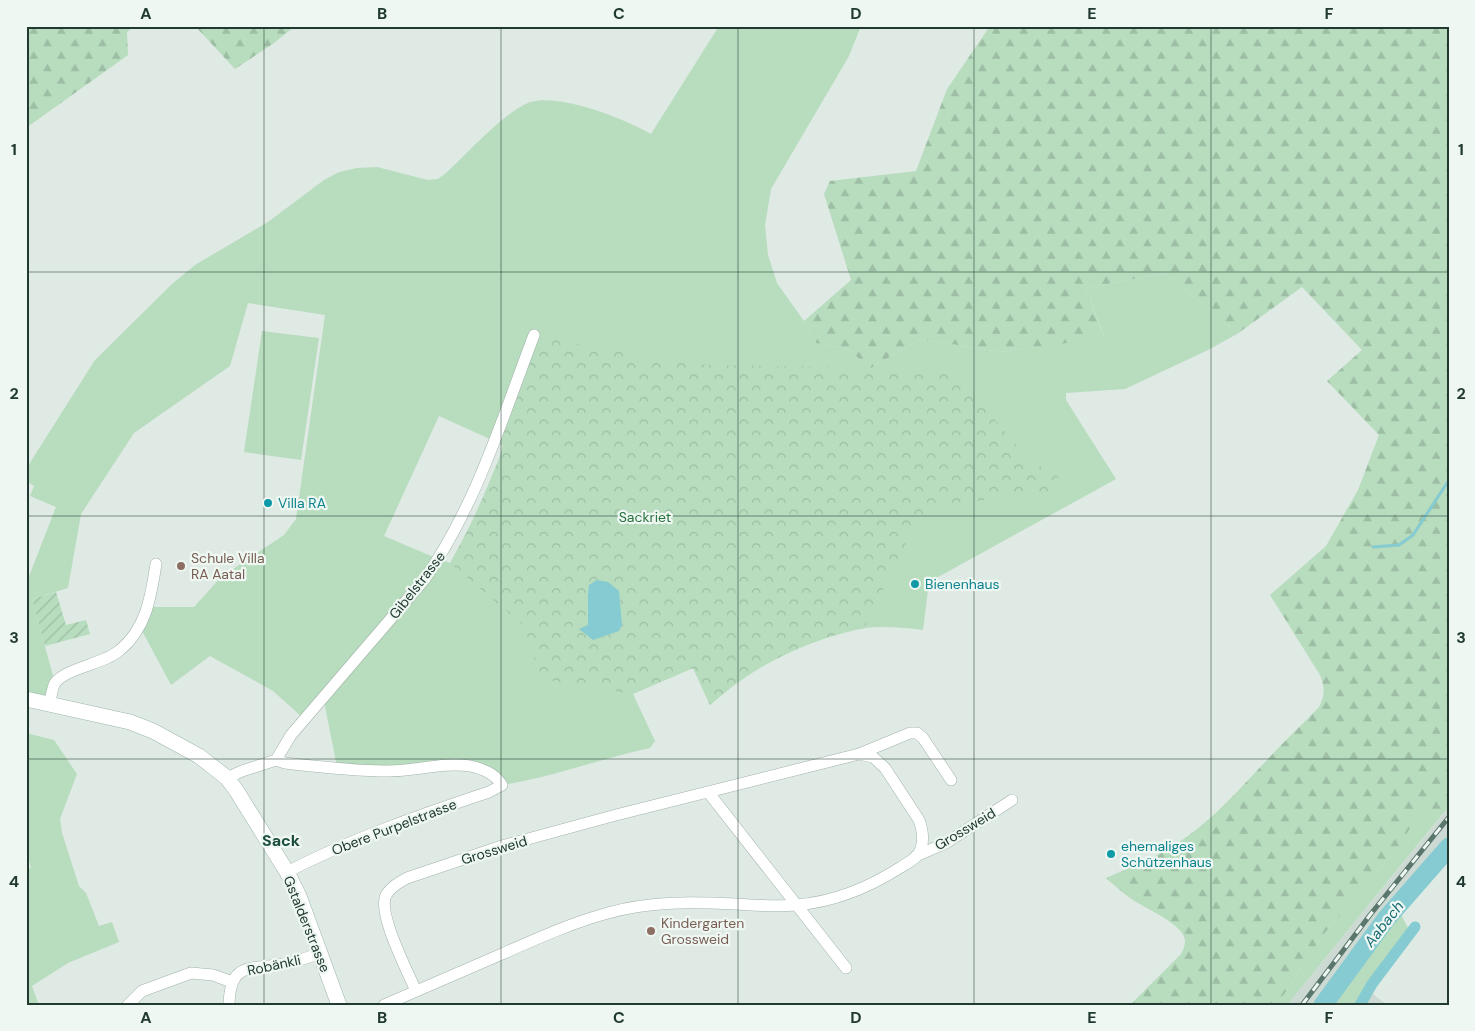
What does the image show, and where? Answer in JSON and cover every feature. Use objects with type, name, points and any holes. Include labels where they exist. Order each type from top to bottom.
[{"type":"street","name":"Gibelstrasse","points":[[276,760],[291,735],[424,580],[440,558],[468,506],[534,335]]},
{"type":"street","points":[[49,705],[55,683],[65,675],[106,659],[121,650],[140,627],[149,606],[156,564]]},
{"type":"street","name":"Gstalderstrasse","points":[[26,699],[130,722],[153,731],[200,756],[227,778],[287,872],[299,896],[339,1005]]},
{"type":"street","name":"Grossweid","points":[[416,991],[388,926],[383,908],[385,896],[393,886],[407,878],[502,846],[859,754],[910,733],[917,733],[923,738],[951,780]]},
{"type":"street","name":"Grossweid","points":[[859,754],[873,757],[885,768],[918,820],[923,838],[916,856]]},
{"type":"street","points":[[227,778],[242,770],[276,760]]},
{"type":"street","name":"Obere Purpelstrasse","points":[[276,760],[285,763],[391,771],[450,765],[466,766],[490,773],[497,777],[502,785],[489,792],[382,829],[316,857],[287,872]]},
{"type":"street","points":[[708,792],[846,968]]},
{"type":"street","name":"Grossweid","points":[[384,1005],[548,934],[584,920],[626,908],[683,902],[780,906],[797,905],[838,896],[862,888],[887,876],[916,856],[946,844],[1012,800]]},
{"type":"street","name":"Robänkli","points":[[229,1005],[232,982],[242,971],[250,967],[289,963],[320,953]]},
{"type":"street","name":"Robänkli","points":[[128,1005],[142,991],[190,973],[213,975],[232,982]]},
{"type":"shaded area","points":[[1449,807],[1449,833],[1377,919],[1313,1005],[1287,1005]]},
{"type":"shaded area","points":[[1369,991],[1387,1005],[1362,1005]]},
{"type":"green space","points":[[26,26],[135,26],[127,32],[128,55],[26,128]]},
{"type":"green space","points":[[195,26],[295,26],[274,43],[235,69]]},
{"type":"green space","points":[[719,26],[861,26],[849,56],[771,189],[765,225],[768,255],[777,283],[804,321],[816,343],[847,349],[871,368],[921,339],[1000,352],[1104,337],[1086,288],[1165,273],[1237,334],[1208,350],[1125,389],[1066,393],[1066,400],[1116,479],[929,582],[923,630],[892,627],[864,628],[827,637],[770,662],[736,684],[710,705],[693,668],[633,694],[655,741],[650,748],[521,782],[502,785],[482,769],[337,767],[324,701],[443,560],[450,563],[487,491],[503,445],[439,416],[384,536],[436,558],[302,717],[273,691],[210,656],[171,685],[140,627],[149,607],[194,607],[221,577],[284,535],[296,519],[325,315],[248,303],[230,366],[134,433],[81,514],[68,588],[32,599],[55,683],[49,705],[26,699],[26,584],[56,507],[30,496],[34,486],[26,481],[26,469],[95,360],[172,284],[195,265],[268,222],[324,180],[339,172],[357,168],[377,167],[428,180],[438,179],[499,123],[521,106],[531,102],[543,100],[575,104],[626,121],[651,134]]},
{"type":"green space","points":[[990,26],[1449,26],[1449,807],[1441,816],[1425,803],[1400,845],[1323,935],[1277,1005],[1130,1005],[1181,954],[1185,938],[1173,924],[1133,900],[1106,878],[1155,856],[1194,831],[1227,802],[1319,707],[1324,691],[1320,675],[1270,595],[1326,546],[1358,490],[1379,435],[1327,381],[1362,350],[1302,287],[1237,334],[1165,273],[1086,288],[1104,338],[1000,352],[921,339],[871,368],[847,349],[816,343],[804,321],[851,280],[824,194],[830,181],[916,171],[947,89]]},
{"type":"green space","points":[[262,331],[319,338],[301,460],[244,452]]},
{"type":"green space","name":"Sackriet","points":[[534,335],[666,361],[708,365],[871,368],[954,372],[1029,460],[1059,477],[1060,487],[1052,494],[931,505],[906,543],[864,628],[832,636],[784,655],[736,684],[710,705],[693,668],[632,694],[541,679],[524,626],[450,563],[473,520],[504,446],[493,441]]},
{"type":"green space","points":[[56,592],[66,625],[86,620],[90,634],[45,646],[32,599]]},
{"type":"green space","points":[[26,733],[54,740],[77,774],[60,819],[62,833],[79,886],[86,893],[99,926],[112,922],[119,942],[68,963],[32,986],[39,1005],[26,1005],[26,869],[31,868],[26,849]]},
{"type":"green space","points":[[1425,802],[1441,816],[1287,1005],[1277,1005],[1323,935],[1400,845]]},
{"type":"green space","points":[[1449,833],[1449,858],[1400,913],[1412,935],[1370,991],[1362,1005],[1313,1005],[1377,919]]},
{"type":"water","points":[[597,580],[608,582],[619,591],[622,625],[619,631],[593,640],[579,629],[588,625],[589,585]]},
{"type":"waterway","points":[[1373,547],[1399,545],[1413,535],[1449,480]]},
{"type":"waterway","name":"Aabach","points":[[1323,1005],[1386,919],[1449,847]]},
{"type":"waterway","points":[[1360,1005],[1372,984],[1415,927]]},
{"type":"railway","points":[[1302,1005],[1370,915],[1449,817]]},
{"type":"place","name":"Villa RA","points":[[268,503]]},
{"type":"place","name":"Schule Villa RA Aatal","points":[[181,566]]},
{"type":"place","name":"Bienenhaus","points":[[915,584]]},
{"type":"place","name":"ehemaliges Schützenhaus","points":[[1111,854]]},
{"type":"place","name":"Kindergarten Grossweid","points":[[651,931]]},
{"type":"district","name":"Sack","points":[[281,840]]}]
